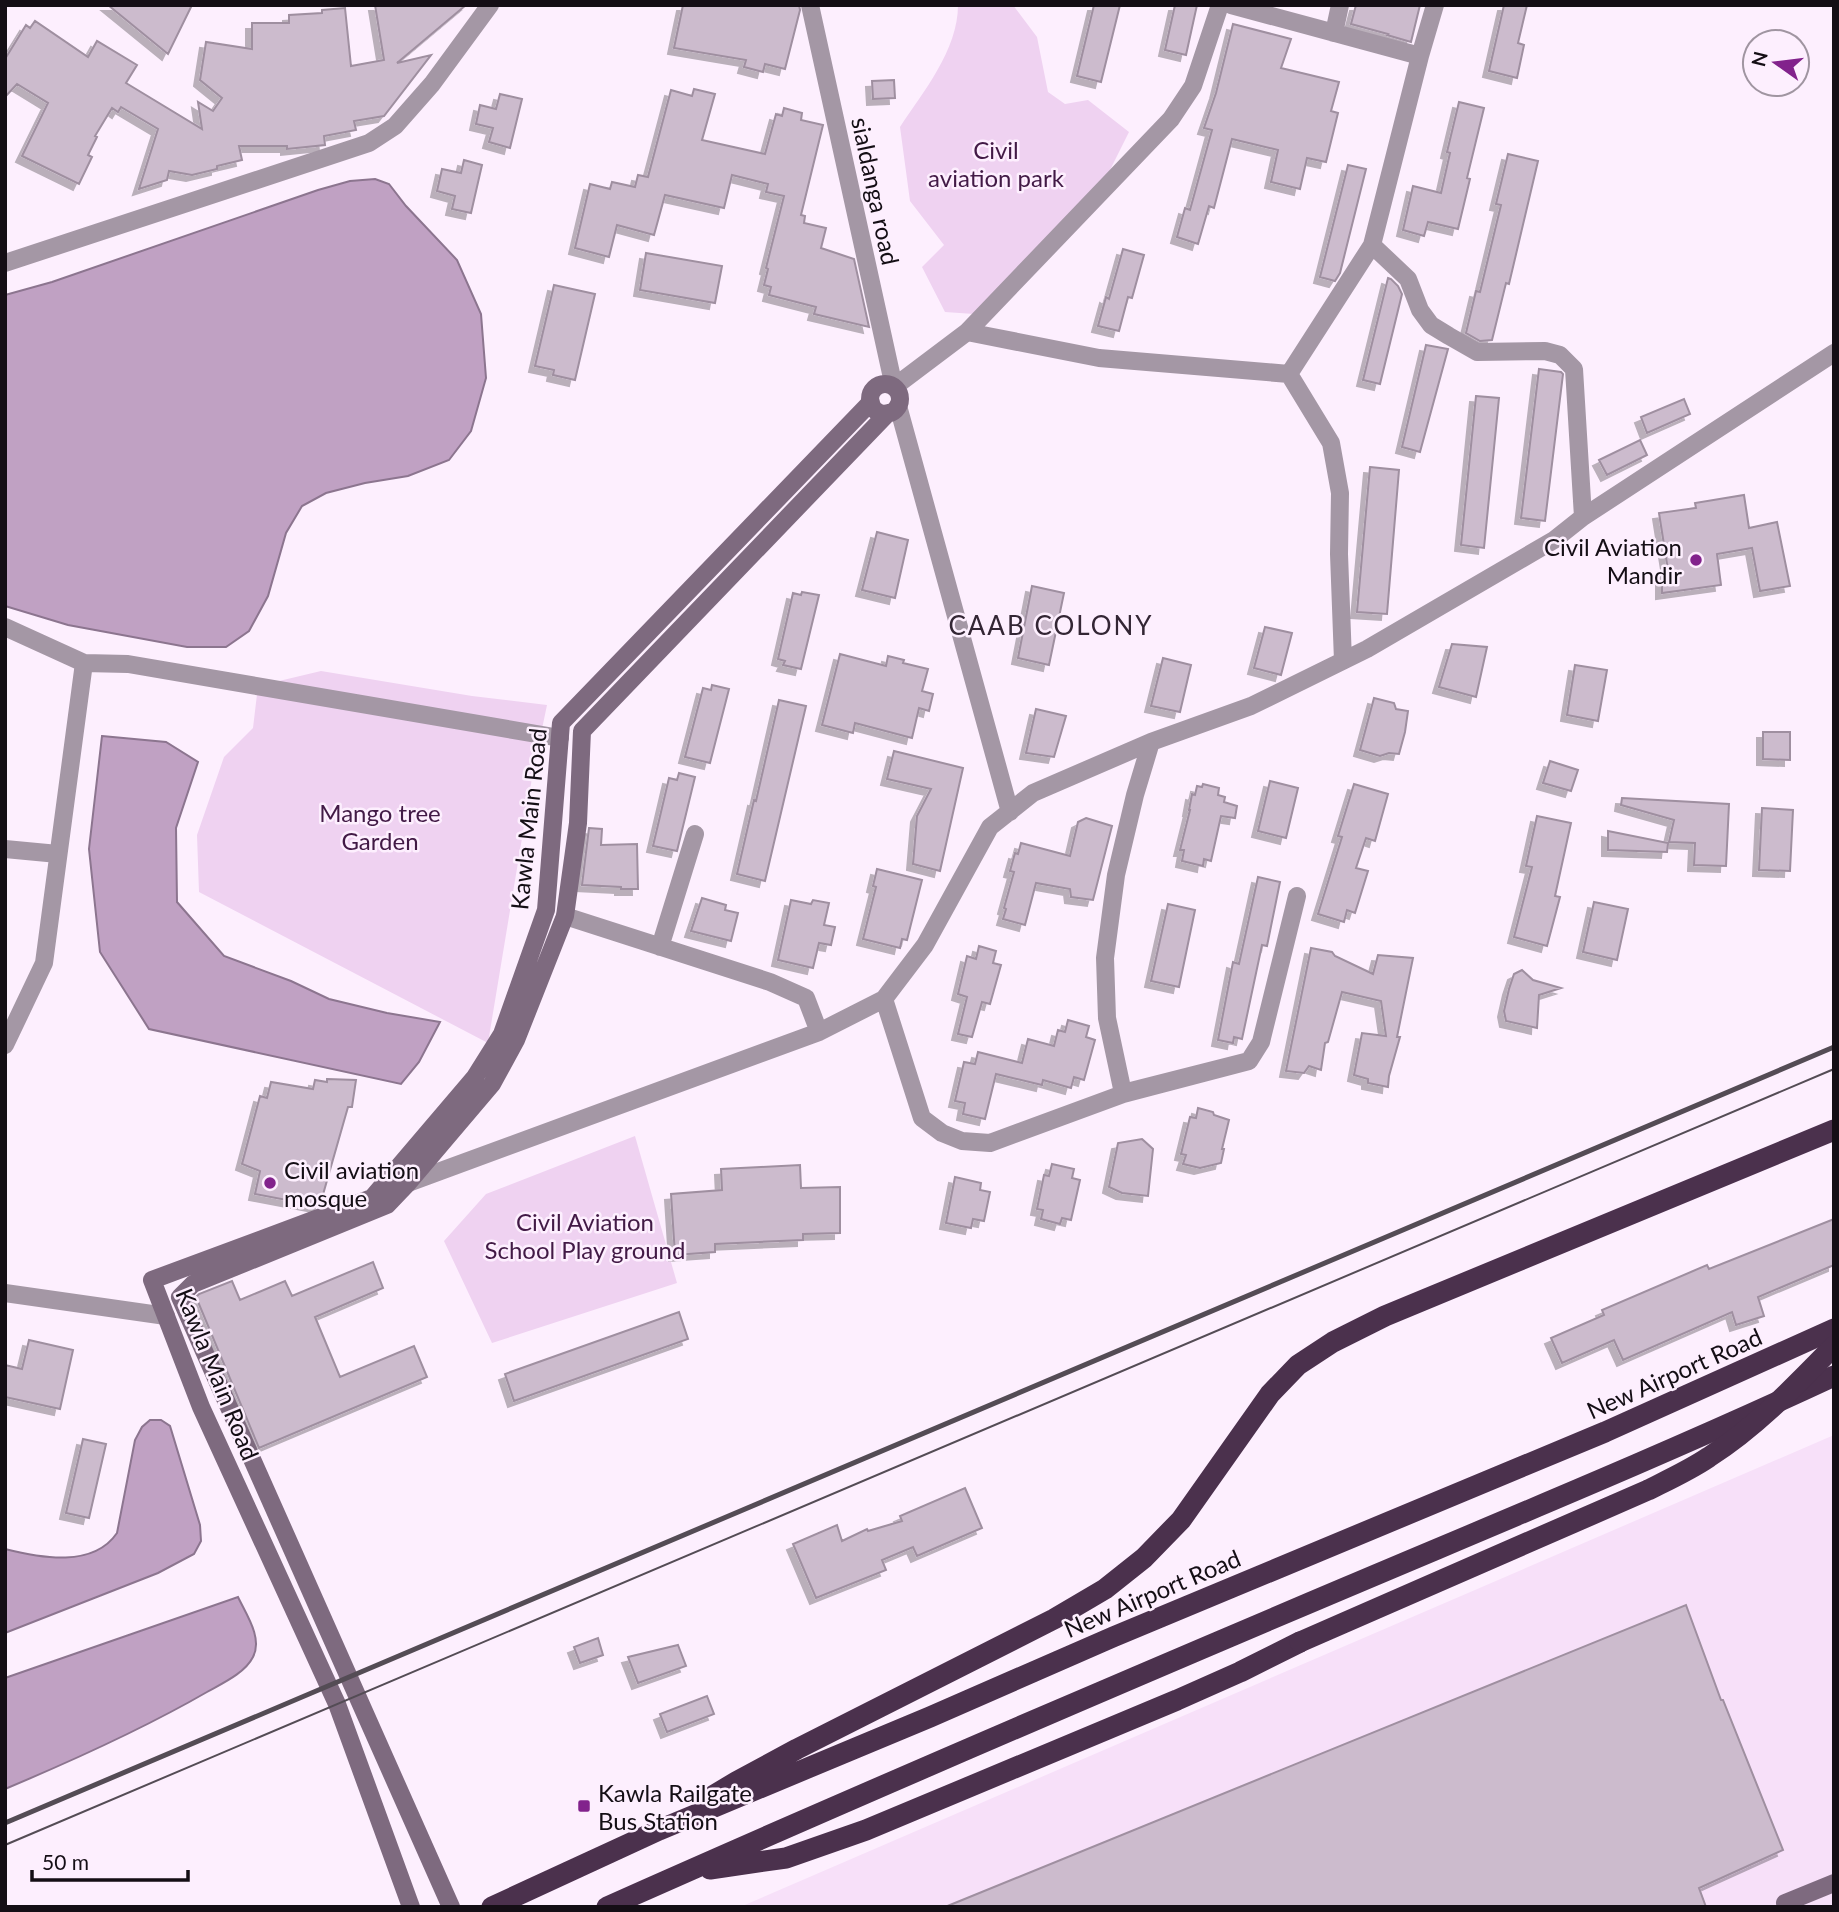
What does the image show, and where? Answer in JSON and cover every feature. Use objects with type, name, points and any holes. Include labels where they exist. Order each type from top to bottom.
[{"type":"highway","points":[[659,1830],[736,1782],[797,1749],[1054,1619],[1105,1589],[1143,1558],[1181,1520],[1270,1394],[1298,1365],[1343,1337],[1385,1316],[1834,1130]]},
{"type":"highway","name":"New Airport Road","points":[[492,1907],[659,1830],[1113,1637],[1605,1433],[1834,1329]]},
{"type":"highway","points":[[681,1874],[786,1858],[866,1830],[1190,1695],[1300,1642],[1648,1490],[1710,1456],[1765,1415],[1834,1346]]},
{"type":"highway","points":[[607,1907],[1834,1376]]},
{"type":"street","points":[[5,263],[369,143],[395,125],[432,84],[490,5]]},
{"type":"street","name":"sialdanga road","points":[[810,5],[894,387]]},
{"type":"street","points":[[1010,812],[893,409],[900,398],[894,387],[967,332],[1171,119],[1193,86],[1220,5]]},
{"type":"street","points":[[1231,5],[1420,56]]},
{"type":"street","points":[[1334,33],[1340,5]]},
{"type":"street","points":[[1289,374],[1372,245],[1435,5]]},
{"type":"street","points":[[1372,245],[1408,279],[1420,310],[1432,325],[1448,336],[1477,352],[1545,351],[1560,355],[1574,369],[1583,517]]},
{"type":"street","points":[[967,332],[1099,358],[1289,374]]},
{"type":"street","points":[[408,1183],[819,1032],[884,999],[925,945],[990,827],[1033,793],[1151,742],[1251,706],[1367,649],[1554,540],[1583,517],[1834,353]]},
{"type":"street","points":[[1289,374],[1331,443],[1340,493],[1343,660]]},
{"type":"street","name":"Kawla Main Road","points":[[411,1907],[337,1704],[201,1407],[152,1280],[372,1198],[475,1077],[502,1034],[546,910],[561,723],[871,402],[872,391],[884,384],[894,387]]},
{"type":"street","points":[[871,402],[875,410],[893,409]]},
{"type":"street","name":"Kawla Main Road","points":[[451,1907],[180,1297],[193,1284],[387,1205],[492,1084],[516,1040],[565,916],[578,823],[582,731],[893,409]]},
{"type":"street","points":[[5,627],[85,663],[128,664],[560,738]]},
{"type":"street","points":[[5,1045],[44,963],[85,663]]},
{"type":"street","points":[[1151,742],[1116,875],[1105,958],[1107,1018],[1123,1093],[1249,1061],[1261,1042],[1297,896]]},
{"type":"street","points":[[660,947],[695,834]]},
{"type":"street","points":[[5,849],[58,855]]},
{"type":"street","points":[[565,916],[770,982],[806,998],[819,1032]]},
{"type":"street","points":[[884,999],[922,1118],[942,1133],[962,1141],[990,1143],[1123,1094],[1199,1074]]},
{"type":"street","points":[[5,1293],[166,1316]]},
{"type":"street","points":[[1785,1903],[1834,1883]]},
{"type":"shaded area","points":[[375,179],[389,184],[457,260],[481,314],[486,378],[471,431],[449,460],[408,476],[326,493],[302,506],[286,533],[268,596],[249,631],[226,647],[187,647],[68,625],[5,606],[5,295],[52,282],[318,190],[350,181]]},
{"type":"shaded area","points":[[102,736],[166,742],[198,762],[176,828],[177,902],[224,956],[291,981],[329,999],[440,1022],[419,1062],[401,1084],[149,1029],[100,952],[89,849]]},
{"type":"shaded area","points":[[150,1420],[161,1420],[170,1426],[200,1525],[201,1541],[194,1554],[158,1573],[5,1633],[5,1549],[66,1558],[94,1552],[107,1544],[117,1533],[135,1440],[142,1427]]},
{"type":"shaded area","points":[[1834,1435],[1834,1907],[740,1907]]},
{"type":"shaded area","points":[[238,1597],[252,1626],[256,1642],[253,1657],[239,1673],[133,1731],[5,1789],[5,1678]]},
{"type":"green space","name":"Civil aviation park","points":[[958,5],[1013,5],[1037,37],[1048,92],[1065,104],[1088,100],[1129,132],[1106,178],[974,314],[945,312],[922,267],[944,245],[910,201],[900,127],[946,54],[956,22]]},
{"type":"green space","name":"Mango tree Garden","points":[[321,671],[472,696],[547,705],[533,772],[488,1043],[199,892],[197,835],[224,757],[253,728],[258,686]]},
{"type":"green space","name":"Civil Aviation School Play ground","points":[[635,1136],[677,1283],[492,1343],[444,1241],[486,1194]]},
{"type":"building","points":[[108,5],[192,5],[168,54]]},
{"type":"building","points":[[375,5],[466,5],[397,63],[431,55],[384,116],[354,121],[356,130],[324,136],[325,145],[287,149],[287,146],[239,146],[242,160],[192,175],[169,171],[167,180],[139,189],[158,129],[121,107],[118,112],[112,108],[95,136],[97,137],[88,155],[92,157],[79,184],[22,156],[48,103],[17,84],[5,97],[5,59],[26,25],[30,28],[35,21],[88,57],[97,41],[137,65],[126,83],[202,129],[198,102],[213,111],[222,98],[200,80],[206,42],[252,49],[252,23],[289,23],[289,15],[322,13],[322,10],[345,8],[351,66],[384,60]]},
{"type":"building","points":[[683,5],[799,5],[785,69],[765,64],[763,72],[744,67],[746,60],[674,48]]},
{"type":"building","points":[[1094,5],[1120,5],[1101,82],[1077,76]]},
{"type":"building","points":[[1175,5],[1197,5],[1186,55],[1165,50]]},
{"type":"building","points":[[1356,5],[1420,5],[1411,42],[1351,24]]},
{"type":"building","points":[[1504,5],[1527,5],[1518,43],[1524,45],[1517,78],[1489,71]]},
{"type":"building","points":[[1233,24],[1291,39],[1281,68],[1339,82],[1331,111],[1338,113],[1326,162],[1307,158],[1300,189],[1271,182],[1278,150],[1232,139],[1214,208],[1209,206],[1198,244],[1177,237],[1185,208],[1190,210],[1212,130],[1204,128],[1216,93]]},
{"type":"building","points":[[894,80],[895,98],[873,99],[872,81]]},
{"type":"building","points":[[694,89],[715,94],[702,140],[765,154],[776,114],[782,116],[784,108],[802,113],[801,120],[823,125],[801,215],[805,216],[804,223],[826,228],[821,248],[854,259],[869,327],[814,314],[816,307],[769,295],[771,287],[764,285],[768,269],[766,268],[784,196],[766,192],[768,184],[732,175],[724,208],[665,195],[654,235],[617,225],[609,257],[575,248],[590,184],[610,189],[612,182],[635,187],[638,175],[648,177],[671,90],[692,96]]},
{"type":"building","points":[[500,94],[522,99],[510,148],[489,142],[493,128],[476,124],[480,105],[496,109]]},
{"type":"building","points":[[1459,102],[1484,108],[1458,229],[1428,222],[1424,236],[1403,230],[1413,186],[1441,193]]},
{"type":"building","points":[[1508,154],[1538,161],[1509,284],[1506,283],[1492,340],[1480,341],[1466,333],[1476,291],[1480,292],[1501,205],[1496,204]]},
{"type":"building","points":[[464,160],[482,165],[471,213],[452,209],[455,196],[437,191],[442,169],[461,173]]},
{"type":"building","points":[[1348,165],[1366,169],[1340,273],[1335,281],[1320,277]]},
{"type":"building","points":[[1123,249],[1144,255],[1119,331],[1098,326],[1106,297],[1109,299]]},
{"type":"building","points":[[646,253],[722,266],[715,303],[640,290]]},
{"type":"building","points":[[1388,278],[1398,286],[1402,294],[1380,384],[1363,380]]},
{"type":"building","points":[[554,285],[595,294],[575,380],[553,375],[554,370],[535,366]]},
{"type":"building","points":[[1426,345],[1448,349],[1420,452],[1402,447]]},
{"type":"building","points":[[1539,369],[1563,374],[1545,521],[1521,518]]},
{"type":"building","points":[[1476,396],[1499,398],[1484,548],[1461,545]]},
{"type":"building","points":[[1684,399],[1690,414],[1647,433],[1641,417]]},
{"type":"building","points":[[1640,440],[1647,455],[1607,475],[1599,460]]},
{"type":"building","points":[[1370,467],[1399,470],[1387,614],[1357,612]]},
{"type":"building","points":[[1744,495],[1749,528],[1777,522],[1790,586],[1760,591],[1752,548],[1717,554],[1721,585],[1662,593],[1662,570],[1668,570],[1659,513],[1696,508],[1695,503]]},
{"type":"building","points":[[877,532],[908,540],[895,598],[862,590]]},
{"type":"building","points":[[1032,586],[1064,593],[1049,665],[1018,658]]},
{"type":"building","points":[[802,592],[819,595],[801,669],[783,665],[785,661],[778,659],[793,593],[801,595]]},
{"type":"building","points":[[1265,627],[1292,633],[1281,675],[1254,668]]},
{"type":"building","points":[[1452,644],[1487,647],[1476,697],[1439,687]]},
{"type":"building","points":[[840,654],[886,666],[888,656],[928,669],[922,691],[933,694],[929,711],[919,708],[912,738],[855,723],[853,733],[822,725]]},
{"type":"building","points":[[1163,658],[1191,665],[1180,712],[1151,706]]},
{"type":"building","points":[[1575,665],[1607,670],[1598,721],[1567,715]]},
{"type":"building","points":[[712,685],[729,689],[710,763],[685,757],[703,688],[711,690]]},
{"type":"building","points":[[1374,698],[1394,703],[1396,709],[1408,711],[1399,754],[1380,756],[1360,750]]},
{"type":"building","points":[[779,700],[806,706],[765,881],[737,874]]},
{"type":"building","points":[[1036,709],[1066,716],[1054,757],[1026,753]]},
{"type":"building","points":[[1763,732],[1790,732],[1790,760],[1763,759]]},
{"type":"building","points":[[894,751],[963,768],[940,871],[913,864],[917,816],[931,789],[887,779]]},
{"type":"building","points":[[1550,761],[1578,770],[1571,791],[1543,783]]},
{"type":"building","points":[[679,773],[695,777],[677,851],[653,846],[669,778],[677,780]]},
{"type":"building","points":[[1270,781],[1298,788],[1286,838],[1258,831]]},
{"type":"building","points":[[1203,784],[1219,788],[1218,795],[1225,797],[1224,802],[1237,806],[1235,818],[1221,816],[1211,861],[1204,859],[1203,866],[1182,861],[1184,850],[1180,850],[1192,794],[1195,795],[1197,786],[1202,787]]},
{"type":"building","points":[[1354,784],[1388,794],[1375,841],[1366,838],[1356,868],[1368,871],[1355,913],[1347,910],[1344,922],[1318,914],[1342,837],[1338,836]]},
{"type":"building","points":[[1622,798],[1729,804],[1726,866],[1694,865],[1695,843],[1669,842],[1674,820],[1621,805]]},
{"type":"building","points":[[1762,808],[1793,810],[1790,871],[1759,870]]},
{"type":"building","points":[[1537,816],[1571,823],[1555,896],[1560,897],[1547,946],[1514,937],[1532,867],[1526,866]]},
{"type":"building","points":[[1086,818],[1112,826],[1093,900],[1071,897],[1070,889],[1036,883],[1025,925],[1003,919],[1014,872],[1010,871],[1021,843],[1070,856],[1078,822]]},
{"type":"building","points":[[589,828],[602,829],[601,845],[637,844],[638,889],[582,885]]},
{"type":"building","points":[[1608,831],[1668,843],[1667,852],[1608,850]]},
{"type":"building","points":[[877,869],[922,880],[907,940],[902,939],[900,948],[863,939],[876,887],[873,886]]},
{"type":"building","points":[[1258,877],[1280,882],[1267,946],[1262,945],[1242,1039],[1234,1037],[1233,1043],[1218,1040],[1233,962],[1239,964]]},
{"type":"building","points":[[702,898],[726,905],[725,910],[738,913],[731,941],[691,931]]},
{"type":"building","points":[[791,900],[811,904],[813,900],[829,903],[824,925],[835,927],[831,945],[819,943],[813,968],[778,960]]},
{"type":"building","points":[[1594,902],[1628,909],[1617,960],[1583,952]]},
{"type":"building","points":[[1168,904],[1195,910],[1179,987],[1151,981]]},
{"type":"building","points":[[979,946],[996,951],[993,963],[1001,965],[990,1004],[982,1002],[972,1037],[958,1034],[967,997],[958,994],[967,956],[976,959]]},
{"type":"building","points":[[1311,948],[1332,952],[1335,956],[1373,974],[1378,955],[1413,958],[1397,1037],[1400,1037],[1388,1087],[1368,1083],[1368,1079],[1354,1075],[1362,1033],[1386,1036],[1381,1001],[1342,992],[1328,1042],[1325,1043],[1321,1070],[1309,1066],[1304,1073],[1286,1071]]},
{"type":"building","points":[[1522,970],[1533,980],[1561,988],[1539,995],[1537,1028],[1506,1021],[1504,1011],[1509,989],[1514,974]]},
{"type":"building","points":[[1068,1020],[1089,1026],[1086,1037],[1095,1040],[1084,1080],[1074,1077],[1071,1088],[1043,1080],[1042,1085],[996,1074],[985,1119],[963,1114],[965,1103],[955,1101],[964,1062],[975,1064],[978,1052],[1022,1063],[1028,1039],[1054,1046],[1058,1030],[1065,1032]]},
{"type":"building","points":[[327,1079],[356,1080],[352,1107],[348,1107],[320,1205],[255,1194],[260,1171],[242,1164],[260,1096],[267,1098],[271,1082],[313,1089],[315,1080],[327,1082]]},
{"type":"building","points":[[1198,1108],[1229,1120],[1221,1163],[1200,1168],[1183,1164],[1186,1155],[1181,1154],[1190,1117],[1196,1118]]},
{"type":"building","points":[[1142,1139],[1153,1149],[1148,1196],[1122,1193],[1109,1187],[1118,1143]]},
{"type":"building","points":[[1052,1164],[1074,1169],[1072,1178],[1080,1180],[1071,1220],[1062,1218],[1060,1224],[1041,1219],[1043,1210],[1037,1209],[1044,1175],[1049,1176]]},
{"type":"building","points":[[800,1165],[801,1188],[840,1187],[840,1233],[803,1234],[803,1240],[715,1244],[715,1252],[675,1255],[671,1194],[722,1190],[721,1169]]},
{"type":"building","points":[[955,1177],[981,1183],[980,1190],[990,1192],[984,1221],[973,1219],[971,1228],[946,1223]]},
{"type":"building","points":[[1834,1219],[1834,1265],[1758,1297],[1764,1316],[1736,1325],[1732,1312],[1623,1360],[1614,1340],[1562,1363],[1551,1338],[1604,1315],[1602,1310],[1707,1265],[1709,1269]]},
{"type":"building","points":[[373,1262],[383,1288],[315,1317],[340,1377],[414,1346],[427,1377],[259,1448],[196,1297],[232,1281],[240,1300],[285,1281],[292,1296]]},
{"type":"building","points":[[679,1312],[688,1339],[514,1401],[505,1374]]},
{"type":"building","points":[[29,1340],[73,1350],[60,1409],[5,1397],[5,1365],[22,1369]]},
{"type":"building","points":[[83,1439],[106,1444],[89,1518],[66,1513]]},
{"type":"building","points":[[965,1488],[982,1528],[917,1556],[913,1547],[882,1560],[886,1570],[816,1598],[793,1544],[837,1525],[842,1541],[867,1529],[868,1531],[902,1521],[900,1516]]},
{"type":"building","points":[[1686,1605],[1721,1700],[1783,1850],[1699,1888],[1706,1907],[945,1907]]},
{"type":"building","points":[[598,1638],[603,1655],[580,1663],[574,1647]]},
{"type":"building","points":[[678,1645],[686,1666],[638,1683],[628,1657]]},
{"type":"building","points":[[707,1696],[714,1714],[667,1732],[660,1714]]},
{"type":"tram line","points":[[5,1845],[1834,1069]]},
{"type":"railway","points":[[5,1823],[1834,1047]]},
{"type":"place","name":"Civil Aviation Mandir","points":[[1696,560]]},
{"type":"place","name":"Civil aviation mosque","points":[[270,1183]]},
{"type":"place","name":"Kawla Railgate Bus Station","points":[[584,1806]]},
{"type":"district","name":"CAAB COLONY","points":[[1051,625]]}]
